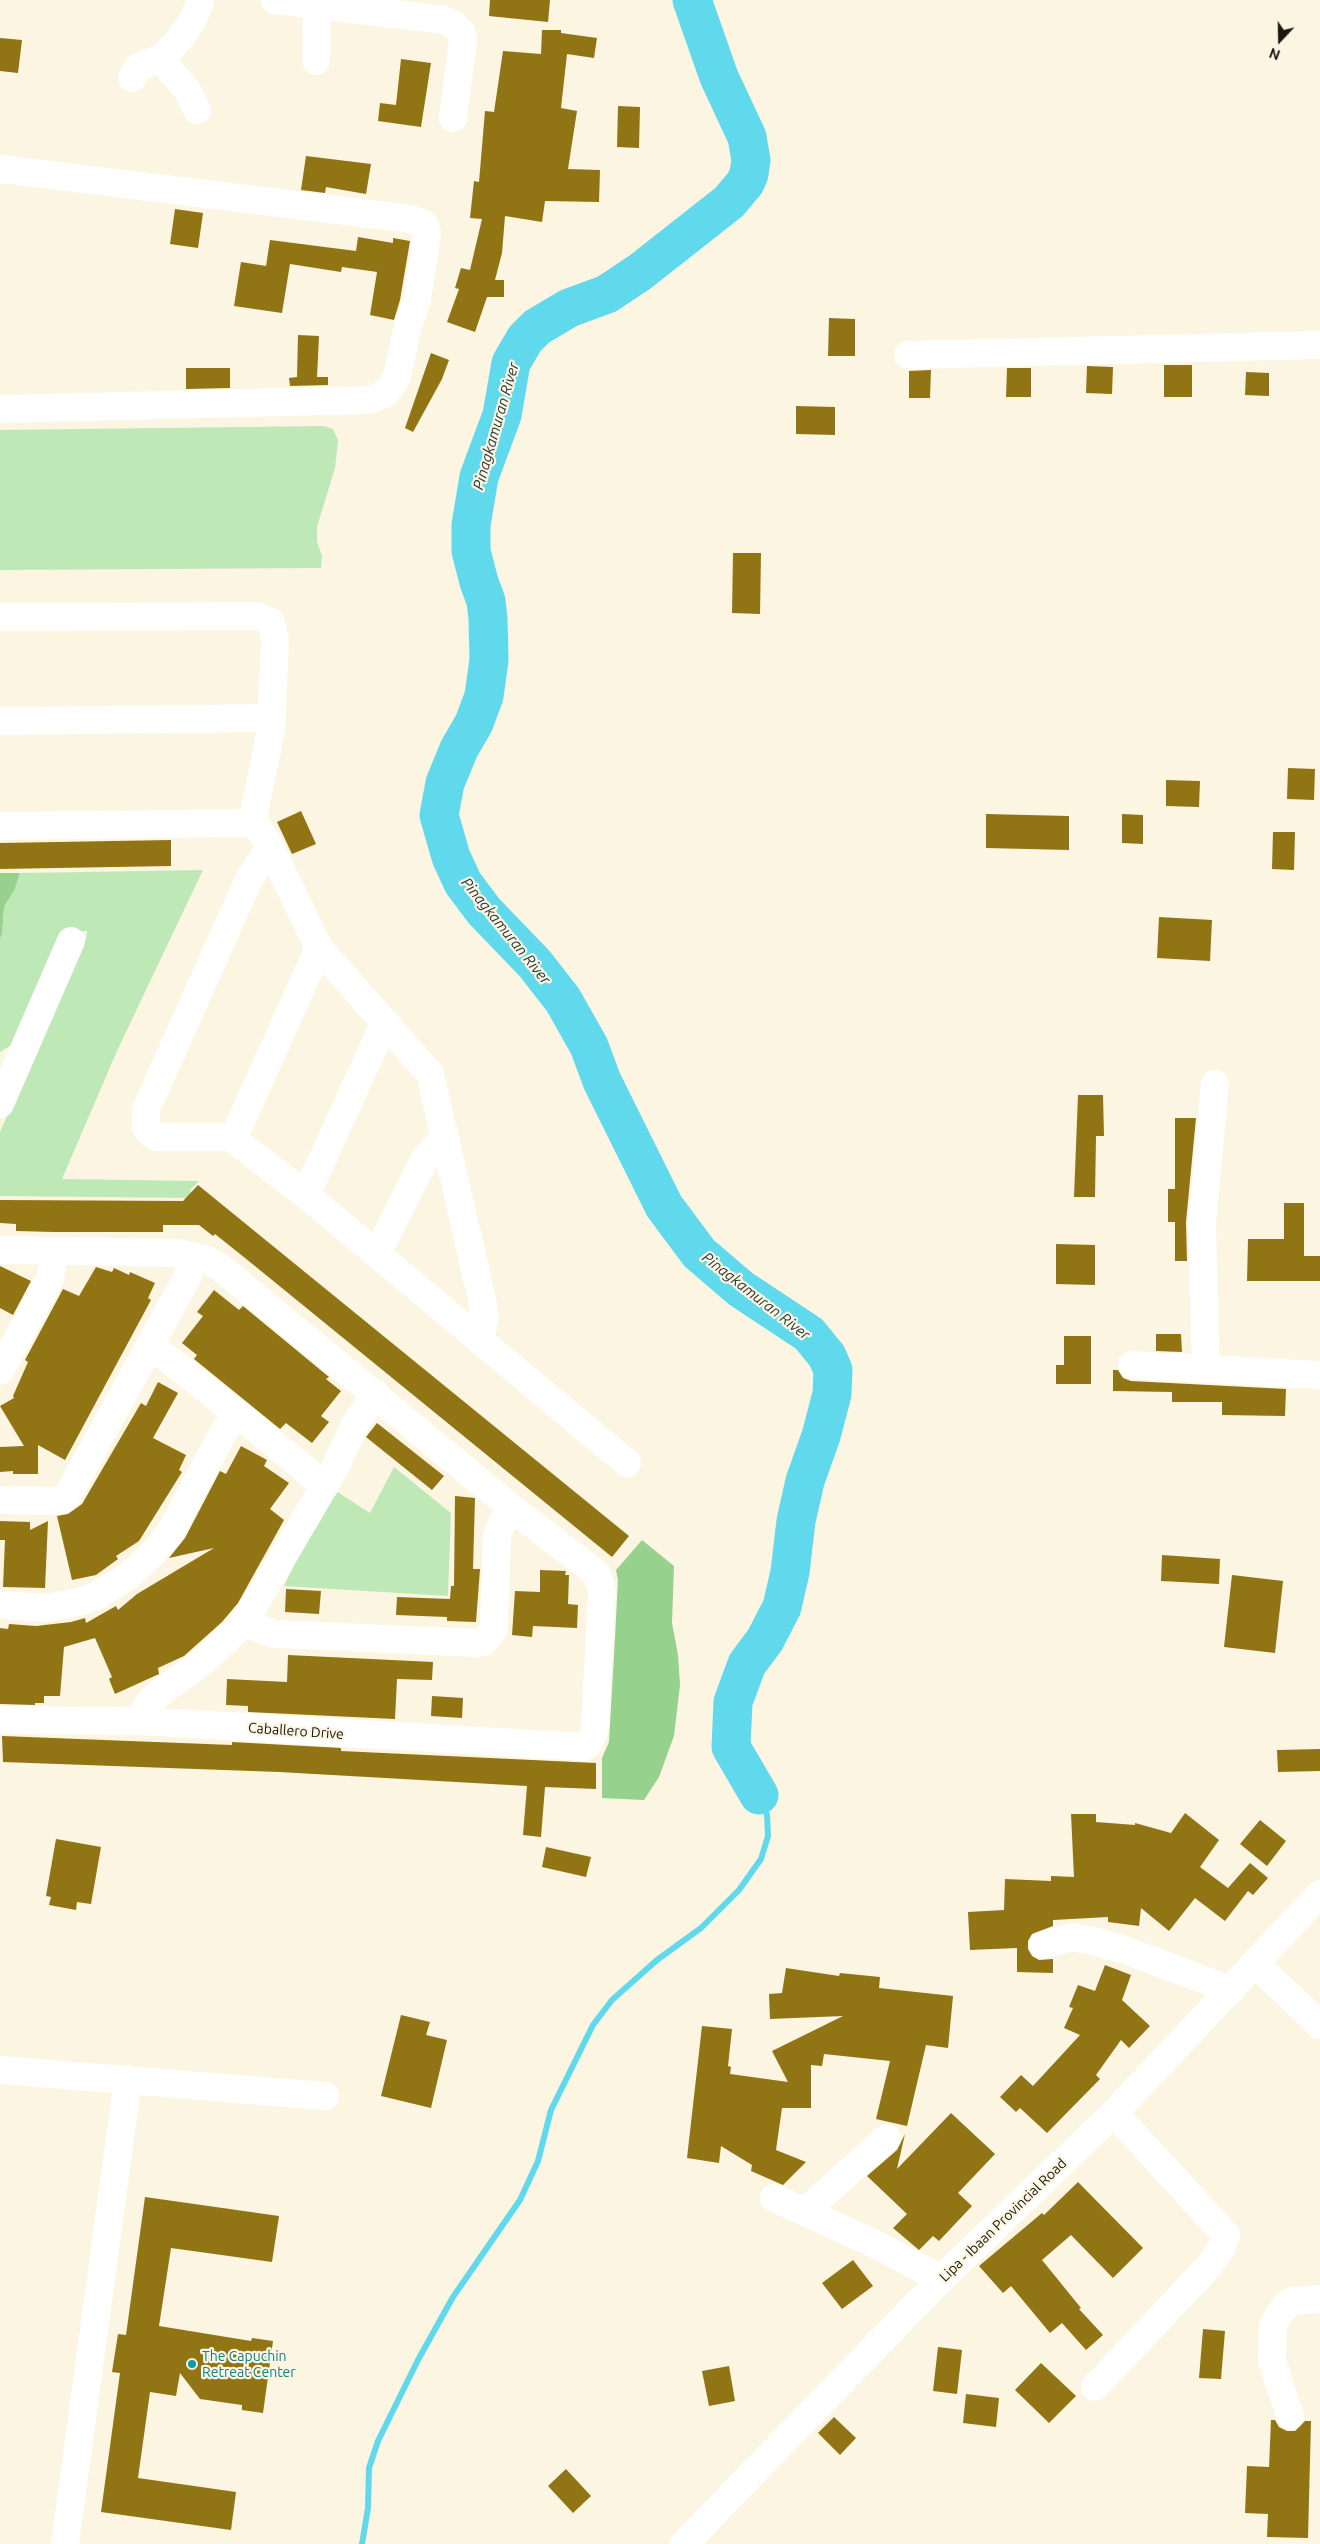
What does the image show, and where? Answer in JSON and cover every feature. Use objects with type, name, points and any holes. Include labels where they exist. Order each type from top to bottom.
[{"type":"street","points":[[132,78],[137,68],[164,56],[192,22],[201,0]]},
{"type":"street","points":[[275,0],[317,5],[418,8],[445,20],[461,32],[463,40],[453,118]]},
{"type":"street","points":[[316,61],[317,5]]},
{"type":"street","points":[[164,56],[169,69],[188,90],[197,110]]},
{"type":"street","points":[[0,169],[411,219],[424,224],[427,234],[417,300],[408,326],[397,376],[391,387],[383,395],[370,400],[0,409]]},
{"type":"street","points":[[908,355],[1320,345]]},
{"type":"street","points":[[0,618],[262,616],[272,622],[274,633],[272,718],[268,750],[252,823]]},
{"type":"street","points":[[0,721],[272,718]]},
{"type":"street","points":[[0,826],[252,823],[258,828],[272,852],[319,948],[430,1074],[434,1084],[481,1295],[485,1318],[480,1340]]},
{"type":"street","points":[[272,852],[263,858],[249,879],[146,1112],[146,1127],[151,1134],[157,1137],[233,1138],[306,1195],[627,1463]]},
{"type":"street","points":[[0,1104],[6,1072],[71,940]]},
{"type":"street","points":[[233,1138],[319,948]]},
{"type":"street","points":[[306,1195],[386,1022]]},
{"type":"street","points":[[1206,1369],[1202,1223],[1216,1084]]},
{"type":"street","points":[[375,1253],[384,1240],[424,1160],[435,1147],[446,1141]]},
{"type":"street","points":[[0,1250],[165,1252],[193,1256],[220,1267],[513,1509],[502,1523],[497,1537],[494,1624],[493,1632],[484,1642],[477,1644],[275,1634],[244,1623]]},
{"type":"street","points":[[0,1371],[50,1279],[55,1252]]},
{"type":"street","points":[[0,1500],[56,1501],[64,1499],[69,1494],[188,1276],[193,1256]]},
{"type":"street","points":[[150,1347],[167,1358],[238,1414],[309,1475],[325,1486]]},
{"type":"street","points":[[1132,1365],[1320,1375]]},
{"type":"street","points":[[142,1721],[146,1707],[157,1695],[207,1658],[244,1623],[325,1486],[354,1424],[376,1394]]},
{"type":"street","points":[[0,1605],[45,1608],[79,1602],[96,1596],[130,1575],[154,1552],[171,1531],[224,1431],[238,1414]]},
{"type":"street","name":"Caballero Drive","points":[[0,1720],[142,1721],[584,1747],[590,1742],[595,1728],[602,1592],[600,1578],[590,1567],[513,1509]]},
{"type":"street","name":"Lipa - Ibaan Provincial Road","points":[[684,2544],[941,2279],[1114,2113],[1320,1894]]},
{"type":"street","points":[[1043,1945],[1073,1937],[1093,1941],[1125,1950],[1231,1990]]},
{"type":"street","points":[[1256,1964],[1320,2025]]},
{"type":"street","points":[[0,2070],[325,2096]]},
{"type":"street","points":[[65,2544],[128,2080]]},
{"type":"street","points":[[1095,2387],[1209,2266],[1222,2249],[1226,2235],[1114,2113]]},
{"type":"street","points":[[804,2212],[887,2138]]},
{"type":"street","points":[[774,2198],[873,2244],[941,2279]]},
{"type":"street","points":[[1290,2416],[1272,2361],[1273,2326],[1284,2307],[1292,2301],[1320,2300]]},
{"type":"green space","points":[[324,426],[333,429],[338,440],[335,468],[317,527],[317,542],[322,556],[321,568],[0,570],[0,430]]},
{"type":"green space","points":[[203,870],[117,1051],[62,1179],[199,1181],[190,1190],[194,1196],[192,1198],[0,1196],[0,1132],[86,939],[87,931],[61,932],[13,1044],[0,1052],[0,939],[4,907],[15,889],[20,873]]},
{"type":"green space","points":[[0,873],[20,873],[15,889],[4,907],[0,939]]},
{"type":"green space","points":[[394,1467],[451,1513],[448,1596],[284,1586],[307,1539],[336,1491],[370,1513]]},
{"type":"green space","points":[[642,1540],[674,1566],[672,1623],[678,1655],[680,1685],[674,1736],[659,1777],[644,1800],[602,1798],[602,1758],[609,1742],[618,1580],[616,1570]]},
{"type":"building","points":[[490,0],[550,0],[548,22],[489,16]]},
{"type":"building","points":[[542,30],[561,30],[561,33],[597,38],[594,58],[567,54],[561,108],[577,111],[568,169],[600,170],[599,202],[545,201],[542,222],[505,216],[502,253],[495,280],[504,280],[504,297],[487,297],[475,332],[447,322],[459,289],[455,288],[461,268],[470,270],[482,219],[470,218],[474,181],[479,182],[485,111],[494,112],[503,51],[541,54]]},
{"type":"building","points":[[0,38],[22,40],[18,73],[0,71]]},
{"type":"building","points":[[401,59],[431,63],[421,127],[378,121],[380,103],[396,105]]},
{"type":"building","points":[[618,106],[640,107],[639,148],[617,147]]},
{"type":"building","points":[[306,156],[371,164],[366,194],[326,187],[325,193],[301,190]]},
{"type":"building","points":[[175,209],[203,213],[198,248],[170,244]]},
{"type":"building","points":[[358,237],[393,243],[393,238],[410,241],[400,300],[394,320],[370,315],[377,272],[342,267],[341,272],[290,264],[282,313],[234,306],[241,262],[266,266],[270,240],[356,251]]},
{"type":"building","points":[[829,318],[855,319],[855,356],[828,356]]},
{"type":"building","points":[[298,335],[319,336],[317,377],[328,377],[328,385],[290,386],[289,378],[297,377]]},
{"type":"building","points":[[431,353],[449,360],[442,379],[413,432],[405,428]]},
{"type":"building","points":[[1164,365],[1192,365],[1192,397],[1164,397]]},
{"type":"building","points":[[1087,366],[1113,367],[1112,394],[1086,393]]},
{"type":"building","points":[[186,368],[230,368],[230,388],[186,389]]},
{"type":"building","points":[[1007,368],[1031,368],[1031,397],[1006,397]]},
{"type":"building","points":[[931,370],[930,398],[909,398],[909,371]]},
{"type":"building","points":[[1246,372],[1269,373],[1269,396],[1245,395]]},
{"type":"building","points":[[796,406],[835,407],[835,435],[796,434]]},
{"type":"building","points":[[733,553],[761,553],[760,614],[732,613]]},
{"type":"building","points":[[1288,768],[1315,769],[1314,800],[1287,799]]},
{"type":"building","points":[[1166,780],[1200,781],[1199,807],[1166,806]]},
{"type":"building","points":[[301,811],[316,844],[292,854],[277,822]]},
{"type":"building","points":[[986,814],[1069,816],[1069,850],[986,848]]},
{"type":"building","points":[[1122,814],[1143,815],[1143,844],[1122,843]]},
{"type":"building","points":[[1273,832],[1295,832],[1294,870],[1272,869]]},
{"type":"building","points":[[171,840],[171,866],[0,869],[0,843]]},
{"type":"building","points":[[1159,917],[1212,920],[1210,961],[1157,958]]},
{"type":"building","points":[[1078,1095],[1103,1095],[1104,1136],[1096,1136],[1095,1197],[1074,1197]]},
{"type":"building","points":[[1175,1118],[1196,1118],[1186,1222],[1187,1261],[1175,1261],[1175,1222],[1168,1222],[1168,1189],[1175,1189]]},
{"type":"building","points":[[198,1185],[629,1536],[612,1557],[250,1262],[215,1234],[213,1236],[199,1225],[163,1225],[163,1232],[54,1232],[16,1231],[16,1224],[0,1223],[0,1200],[183,1201]]},
{"type":"building","points":[[1284,1203],[1304,1203],[1304,1256],[1320,1256],[1320,1281],[1247,1281],[1248,1239],[1284,1239]]},
{"type":"building","points":[[1056,1244],[1095,1245],[1095,1285],[1056,1284]]},
{"type":"building","points":[[0,1266],[31,1281],[13,1315],[0,1308]]},
{"type":"building","points":[[96,1267],[112,1272],[114,1268],[129,1275],[130,1272],[155,1283],[148,1298],[151,1300],[65,1460],[38,1445],[38,1474],[13,1474],[13,1471],[0,1472],[0,1447],[24,1446],[0,1406],[14,1398],[13,1396],[28,1362],[25,1360],[63,1289],[79,1296]]},
{"type":"building","points":[[214,1290],[239,1310],[243,1306],[329,1377],[326,1379],[341,1391],[321,1416],[329,1422],[312,1443],[286,1423],[280,1429],[194,1359],[197,1355],[182,1343],[203,1316],[197,1312]]},
{"type":"building","points":[[1156,1334],[1181,1334],[1182,1352],[1156,1351]]},
{"type":"building","points":[[1064,1336],[1091,1336],[1091,1384],[1056,1384],[1056,1365],[1064,1365]]},
{"type":"building","points":[[1113,1370],[1118,1370],[1123,1378],[1131,1381],[1286,1389],[1285,1416],[1222,1415],[1222,1402],[1172,1402],[1172,1392],[1113,1391]]},
{"type":"building","points":[[158,1382],[178,1393],[153,1438],[186,1455],[179,1470],[182,1472],[139,1541],[116,1556],[118,1559],[96,1575],[72,1580],[57,1516],[68,1514],[82,1504],[141,1403],[146,1406]]},
{"type":"building","points":[[377,1423],[444,1476],[432,1490],[366,1437]]},
{"type":"building","points":[[241,1446],[267,1460],[264,1466],[289,1483],[270,1509],[284,1520],[238,1603],[222,1622],[184,1656],[158,1668],[159,1674],[115,1694],[109,1679],[112,1677],[95,1638],[64,1647],[60,1696],[44,1696],[44,1703],[35,1703],[35,1705],[0,1704],[0,1628],[8,1629],[9,1624],[36,1626],[71,1622],[85,1618],[86,1623],[116,1606],[118,1610],[137,1594],[214,1548],[169,1558],[185,1538],[220,1471],[226,1474]]},
{"type":"building","points":[[455,1496],[475,1498],[473,1569],[480,1569],[476,1622],[447,1621],[447,1617],[396,1615],[397,1597],[450,1599],[451,1586],[454,1586]]},
{"type":"building","points":[[0,1521],[30,1522],[30,1530],[48,1521],[45,1588],[3,1587],[5,1540],[0,1540]]},
{"type":"building","points":[[1162,1555],[1220,1559],[1219,1584],[1161,1581]]},
{"type":"building","points":[[540,1570],[566,1571],[565,1575],[569,1575],[568,1604],[578,1605],[577,1628],[533,1626],[532,1637],[512,1635],[515,1591],[540,1592]]},
{"type":"building","points":[[1232,1575],[1283,1581],[1275,1653],[1224,1647]]},
{"type":"building","points":[[286,1589],[321,1591],[319,1614],[285,1612]]},
{"type":"building","points":[[288,1655],[433,1662],[432,1680],[397,1679],[395,1719],[248,1712],[248,1706],[226,1705],[227,1679],[287,1682]]},
{"type":"building","points":[[432,1696],[463,1698],[462,1718],[431,1716]]},
{"type":"building","points":[[2,1736],[232,1745],[232,1742],[341,1748],[341,1751],[596,1763],[596,1789],[545,1787],[541,1837],[523,1835],[527,1786],[279,1772],[3,1762]]},
{"type":"building","points":[[1320,1749],[1320,1771],[1278,1772],[1277,1750]]},
{"type":"building","points":[[1185,1813],[1219,1840],[1200,1867],[1228,1888],[1250,1863],[1268,1878],[1253,1895],[1248,1891],[1225,1921],[1195,1898],[1169,1931],[1141,1908],[1139,1926],[1108,1922],[1108,1917],[1053,1920],[1053,1926],[1032,1934],[1028,1941],[1028,1949],[1032,1956],[1039,1960],[1053,1959],[1053,1973],[1017,1972],[1017,1948],[970,1950],[968,1912],[1004,1910],[1005,1879],[1051,1881],[1051,1876],[1074,1877],[1071,1814],[1096,1814],[1096,1822],[1135,1825],[1135,1823],[1171,1833]]},
{"type":"building","points":[[1260,1820],[1286,1841],[1267,1866],[1240,1844]]},
{"type":"building","points":[[56,1839],[101,1847],[91,1904],[77,1902],[76,1910],[49,1905],[51,1897],[46,1896]]},
{"type":"building","points":[[546,1847],[591,1857],[586,1877],[542,1867]]},
{"type":"building","points":[[1105,1965],[1131,1975],[1122,2000],[1150,2026],[1129,2048],[1121,2040],[1096,2075],[1100,2079],[1047,2133],[1020,2108],[1016,2112],[1000,2097],[1021,2075],[1033,2086],[1080,2035],[1064,2028],[1073,2008],[1069,2007],[1078,1985],[1095,1991]]},
{"type":"building","points":[[786,1968],[839,1976],[840,1973],[880,1977],[879,1988],[953,1996],[948,2048],[926,2045],[907,2126],[876,2119],[890,2061],[824,2054],[822,2066],[811,2065],[811,2108],[782,2108],[776,2150],[806,2162],[783,2185],[751,2171],[752,2165],[721,2146],[719,2163],[687,2158],[702,2026],[732,2029],[728,2066],[731,2067],[730,2074],[788,2082],[772,2051],[843,2016],[770,2019],[769,1994],[782,1993]]},
{"type":"building","points":[[401,2015],[430,2022],[426,2035],[447,2040],[431,2108],[381,2096]]},
{"type":"building","points":[[951,2113],[995,2154],[958,2193],[972,2206],[939,2241],[933,2236],[919,2250],[893,2228],[907,2214],[867,2176],[897,2150],[905,2134],[897,2169]]},
{"type":"building","points":[[1078,2182],[1143,2248],[1113,2278],[1071,2235],[1042,2260],[1081,2308],[1079,2309],[1103,2335],[1086,2350],[1062,2323],[1050,2333],[1011,2286],[1003,2293],[979,2266],[1042,2213],[1044,2215]]},
{"type":"building","name":"The Capuchin Retreat Center","points":[[145,2197],[279,2216],[272,2262],[171,2248],[159,2326],[251,2341],[252,2338],[273,2341],[263,2413],[242,2410],[242,2405],[200,2399],[180,2373],[176,2396],[150,2392],[138,2478],[236,2492],[231,2530],[101,2512],[120,2373],[112,2372],[118,2334],[126,2335]]},
{"type":"building","points":[[853,2260],[873,2286],[842,2309],[822,2283]]},
{"type":"building","points":[[1203,2329],[1225,2331],[1221,2379],[1199,2378]]},
{"type":"building","points":[[938,2347],[962,2350],[957,2394],[933,2391]]},
{"type":"building","points":[[1041,2363],[1076,2396],[1049,2423],[1015,2390]]},
{"type":"building","points":[[729,2366],[735,2401],[709,2406],[702,2371]]},
{"type":"building","points":[[966,2394],[999,2398],[996,2427],[963,2423]]},
{"type":"building","points":[[834,2417],[856,2438],[840,2455],[818,2433]]},
{"type":"building","points":[[1271,2420],[1275,2420],[1279,2427],[1287,2431],[1295,2431],[1305,2421],[1311,2421],[1308,2538],[1267,2537],[1268,2514],[1245,2513],[1247,2466],[1269,2467]]},
{"type":"building","points":[[566,2469],[591,2496],[573,2513],[548,2486]]},
{"type":"waterway","name":"Pinagkamuran River","points":[[692,0],[719,77],[747,137],[751,160],[749,174],[745,183],[729,202],[640,272],[607,294],[569,308],[537,327],[525,339],[511,363],[502,415],[479,477],[471,525],[471,551],[486,601],[488,618],[489,660],[484,696],[474,723],[459,749],[445,783],[439,815],[451,857],[463,883],[484,911],[535,964],[563,1000],[589,1046],[602,1081],[664,1206],[699,1253],[741,1289],[809,1334],[827,1356],[833,1370],[832,1394],[821,1436],[805,1481],[796,1521],[790,1572],[782,1607],[765,1640],[747,1664],[733,1702],[731,1747],[759,1795]]},
{"type":"waterway","points":[[362,2544],[368,2508],[369,2468],[378,2441],[418,2360],[453,2297],[520,2200],[538,2161],[551,2110],[593,2025],[612,2000],[657,1960],[701,1928],[739,1890],[761,1859],[768,1836],[767,1815],[759,1795]]},
{"type":"place","name":"The Capuchin Retreat Center","points":[[192,2364]]}]
